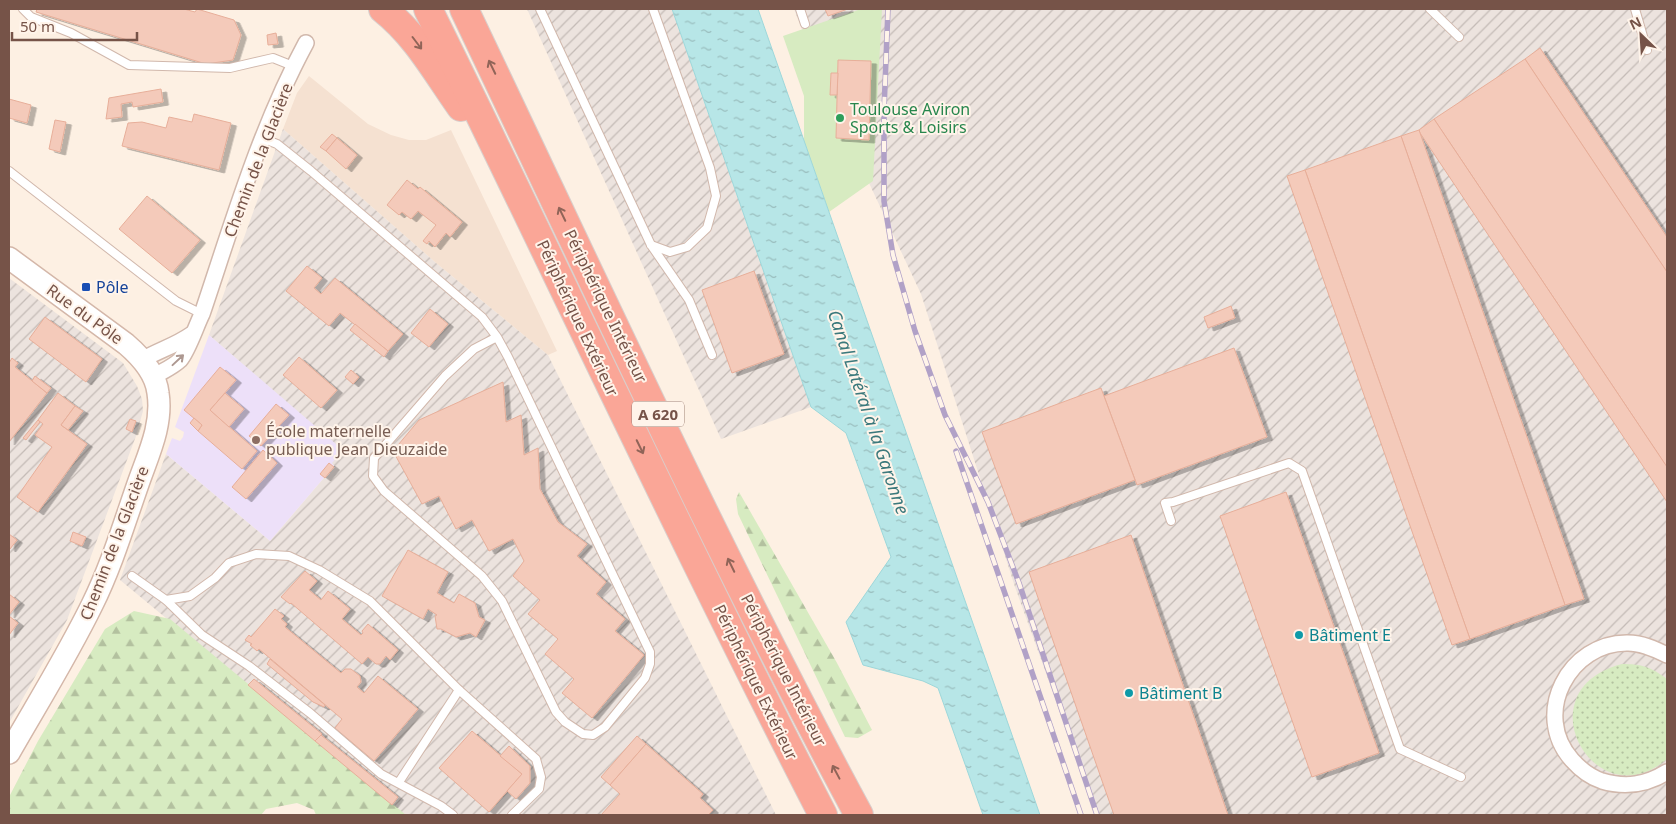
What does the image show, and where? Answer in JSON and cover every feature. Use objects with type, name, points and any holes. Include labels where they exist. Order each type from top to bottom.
[{"type":"highway","points":[[383,9],[402,24],[414,39],[508,171]]},
{"type":"highway","name":"Périphérique Extérieur","points":[[428,9],[508,171],[629,426],[823,815]]},
{"type":"highway","name":"Périphérique Intérieur","points":[[464,9],[708,520],[781,667],[859,815]]},
{"type":"street","name":"Chemin de la Glacière","points":[[9,753],[93,604],[156,431],[159,411],[158,392],[148,369],[179,362],[186,352],[202,314],[262,138],[293,66],[306,42]]},
{"type":"street","name":"Rue du Pôle","points":[[9,258],[126,344],[148,369]]},
{"type":"street","points":[[148,369],[152,354],[179,343],[192,334]]},
{"type":"street","points":[[1663,780],[1636,785],[1615,785],[1596,779],[1578,767],[1567,754],[1559,738],[1555,720],[1556,701],[1562,682],[1574,666],[1590,653],[1608,645],[1629,642],[1649,646],[1667,655]]},
{"type":"lane","points":[[23,9],[31,17],[71,33],[129,65],[230,68],[274,58],[293,66]]},
{"type":"lane","points":[[540,9],[651,245],[689,300],[712,355]]},
{"type":"lane","points":[[651,245],[670,252],[687,247],[706,228],[716,196],[710,168],[653,9]]},
{"type":"lane","points":[[800,9],[805,24]]},
{"type":"lane","points":[[1430,9],[1459,37]]},
{"type":"lane","points":[[1635,9],[1647,50]]},
{"type":"lane","points":[[262,138],[277,144],[319,178],[482,317],[496,337],[508,357],[650,652],[650,664],[645,678],[606,727],[593,735],[583,734],[565,722],[556,712],[502,601],[482,576],[384,491],[373,476],[374,458],[445,376],[474,349],[496,337]]},
{"type":"lane","points":[[9,171],[176,301],[202,314]]},
{"type":"lane","points":[[1171,521],[1165,503],[1173,502],[1289,463],[1302,471],[1400,750],[1461,777]]},
{"type":"lane","points":[[166,600],[190,596],[215,578],[229,563],[256,554],[289,556],[319,570],[370,601],[460,690],[536,759],[542,776],[539,789],[512,815]]},
{"type":"lane","points":[[132,576],[166,600],[202,635],[248,666],[310,713],[381,774],[399,782],[453,815]]},
{"type":"lane","points":[[399,782],[460,690]]},
{"type":"shaded area","points":[[527,9],[672,9],[811,407],[721,439]]},
{"type":"shaded area","points":[[794,9],[1667,9],[1667,815],[1097,815],[1015,587],[921,294],[825,89]]},
{"type":"shaded area","points":[[309,76],[368,124],[391,135],[409,140],[426,140],[451,130],[557,351],[548,355],[436,263],[283,129],[297,93]]},
{"type":"shaded area","points":[[283,129],[436,263],[548,355],[776,815],[404,815],[120,580],[166,454],[270,541],[334,466],[331,463],[342,450],[209,335]]},
{"type":"shaded area","points":[[9,278],[123,363],[137,386],[142,399],[143,411],[136,436],[67,620],[9,723]]},
{"type":"shaded area","name":"École maternelle publique Jean Dieuzaide","points":[[209,335],[343,450],[332,463],[334,466],[270,541],[166,454],[172,438],[180,441],[183,437],[184,432],[175,427]]},
{"type":"green space","name":"Toulouse Aviron Sports & Loisirs","points":[[861,9],[882,9],[873,181],[829,212],[804,141],[804,96],[783,36]]},
{"type":"green space","points":[[739,492],[837,663],[872,730],[858,738],[845,737],[738,514],[736,499]]},
{"type":"green space","points":[[134,611],[170,619],[406,815],[316,815],[314,810],[297,803],[266,809],[261,815],[9,815],[9,797],[38,741],[105,629]]},
{"type":"green space","points":[[1622,664],[1646,667],[1667,679],[1667,759],[1640,774],[1615,774],[1594,763],[1580,744],[1573,722],[1576,699],[1592,678]]},
{"type":"water","name":"Canal Latéral à la Garonne","points":[[672,9],[758,9],[1040,815],[983,815],[938,688],[923,681],[863,665],[846,622],[891,557],[846,433],[811,407]]},
{"type":"building","points":[[37,9],[184,9],[195,12],[197,9],[234,20],[241,35],[233,60],[206,64],[36,12]]},
{"type":"building","points":[[825,9],[848,9],[828,16]]},
{"type":"building","points":[[276,33],[278,44],[268,45],[267,35]]},
{"type":"building","points":[[1540,48],[1667,237],[1667,272],[1525,59]]},
{"type":"building","points":[[1525,59],[1667,272],[1667,467],[1434,119]]},
{"type":"building","points":[[838,60],[871,61],[869,140],[836,138]]},
{"type":"building","points":[[831,73],[838,73],[837,95],[830,95]]},
{"type":"building","points":[[161,89],[163,102],[133,107],[132,102],[121,104],[122,117],[106,119],[109,98]]},
{"type":"building","points":[[9,99],[31,105],[27,123],[9,118]]},
{"type":"building","points":[[194,114],[231,123],[219,170],[122,146],[128,123],[142,122],[166,128],[169,117],[192,122]]},
{"type":"building","points":[[1434,119],[1667,467],[1667,502],[1420,133],[1419,130]]},
{"type":"building","points":[[55,120],[66,122],[60,152],[49,149]]},
{"type":"building","points":[[1419,130],[1584,599],[1565,605],[1401,136]]},
{"type":"building","points":[[332,134],[337,138],[326,151],[320,147]]},
{"type":"building","points":[[1401,136],[1565,605],[1470,639],[1305,170]]},
{"type":"building","points":[[337,138],[357,155],[346,169],[326,151]]},
{"type":"building","points":[[1305,170],[1470,639],[1452,645],[1287,176]]},
{"type":"building","points":[[407,180],[418,189],[420,187],[462,222],[450,237],[446,233],[435,247],[429,241],[427,244],[423,241],[436,225],[418,211],[411,219],[402,212],[399,215],[387,205]]},
{"type":"building","points":[[147,196],[200,240],[172,273],[119,229]]},
{"type":"building","points":[[307,266],[322,278],[314,288],[321,294],[335,278],[403,334],[388,351],[340,313],[329,326],[286,291]]},
{"type":"building","points":[[754,271],[784,354],[732,373],[702,290]]},
{"type":"building","points":[[1231,306],[1235,318],[1208,328],[1204,317]]},
{"type":"building","points":[[430,309],[448,324],[429,347],[411,333]]},
{"type":"building","points":[[45,317],[102,359],[86,382],[29,339]]},
{"type":"building","points":[[355,324],[388,351],[384,357],[350,330]]},
{"type":"building","points":[[1234,348],[1267,437],[1137,485],[1104,396]]},
{"type":"building","points":[[299,357],[337,390],[321,408],[283,375]]},
{"type":"building","points":[[12,358],[18,363],[15,367],[47,393],[9,442],[9,363]]},
{"type":"building","points":[[220,367],[236,380],[210,410],[257,451],[242,469],[198,431],[202,425],[184,410]]},
{"type":"building","points":[[351,370],[359,377],[353,384],[345,377]]},
{"type":"building","points":[[35,376],[51,388],[47,393],[32,381]]},
{"type":"building","points":[[503,382],[506,422],[521,415],[524,455],[538,448],[540,489],[558,522],[587,544],[577,556],[606,582],[596,594],[625,619],[615,631],[644,655],[592,718],[562,693],[574,679],[545,654],[558,639],[528,614],[540,600],[513,576],[524,561],[513,539],[489,551],[472,520],[456,529],[439,496],[422,504],[393,451],[419,420]]},
{"type":"building","points":[[1101,388],[1135,480],[1016,524],[982,432]]},
{"type":"building","points":[[58,393],[75,406],[61,425],[87,444],[38,512],[17,497],[52,447],[35,435],[43,424],[38,420]]},
{"type":"building","points":[[225,393],[244,409],[229,427],[210,410]]},
{"type":"building","points":[[276,404],[289,415],[261,446],[249,436]]},
{"type":"building","points":[[75,406],[83,411],[68,430],[61,425]]},
{"type":"building","points":[[194,418],[202,425],[198,431],[190,423]]},
{"type":"building","points":[[130,419],[136,421],[132,432],[126,429]]},
{"type":"building","points":[[38,420],[40,422],[26,440],[23,438]]},
{"type":"building","points":[[263,450],[277,463],[246,499],[232,487]]},
{"type":"building","points":[[329,463],[334,467],[325,478],[320,474]]},
{"type":"building","name":"Bâtiment E","points":[[1286,492],[1379,753],[1312,777],[1220,516]]},
{"type":"building","points":[[73,532],[86,537],[82,546],[70,541]]},
{"type":"building","points":[[9,534],[17,540],[10,549],[9,548]]},
{"type":"building","name":"Bâtiment B","points":[[1131,535],[1228,815],[1114,815],[1029,572]]},
{"type":"building","points":[[408,550],[448,572],[437,593],[454,603],[459,594],[475,603],[479,617],[485,620],[476,637],[470,633],[456,637],[441,629],[437,629],[435,616],[437,615],[428,609],[423,619],[382,596]]},
{"type":"building","points":[[305,571],[317,581],[309,590],[321,600],[328,591],[350,609],[342,619],[361,635],[368,624],[398,650],[390,660],[386,656],[380,664],[376,664],[368,657],[362,664],[291,603],[281,597]]},
{"type":"building","points":[[9,594],[19,602],[9,615]]},
{"type":"building","points":[[275,609],[284,616],[281,619],[287,624],[285,627],[341,673],[345,669],[351,669],[360,676],[361,682],[357,687],[364,693],[378,676],[418,709],[374,761],[335,728],[342,719],[259,649],[257,651],[250,645],[252,644],[245,640],[249,635],[251,637]]},
{"type":"building","points":[[9,616],[18,623],[9,635]]},
{"type":"building","points":[[270,659],[325,705],[324,707],[313,702],[267,664]]},
{"type":"building","points":[[254,679],[322,734],[315,741],[248,685]]},
{"type":"building","points":[[472,731],[522,774],[489,812],[439,768]]},
{"type":"building","points":[[321,735],[398,797],[392,805],[315,741]]},
{"type":"building","points":[[637,736],[646,744],[610,785],[601,777]]},
{"type":"building","points":[[646,744],[703,794],[700,798],[713,810],[708,815],[601,815],[620,794],[610,785]]},
{"type":"building","points":[[509,746],[530,766],[530,783],[516,799],[507,791],[522,774],[500,756]]},
{"type":"railway","points":[[888,9],[884,110],[884,201],[893,255],[915,331],[945,415],[988,502],[1019,583],[1097,815]]},
{"type":"railway","points":[[956,451],[1081,815]]},
{"type":"place","name":"Toulouse Aviron Sports & Loisirs","points":[[840,118]]},
{"type":"place","name":"Pôle","points":[[86,287]]},
{"type":"place","name":"École maternelle publique Jean Dieuzaide","points":[[256,440]]},
{"type":"place","name":"Bâtiment E","points":[[1299,635]]},
{"type":"place","name":"Bâtiment B","points":[[1129,693]]}]
